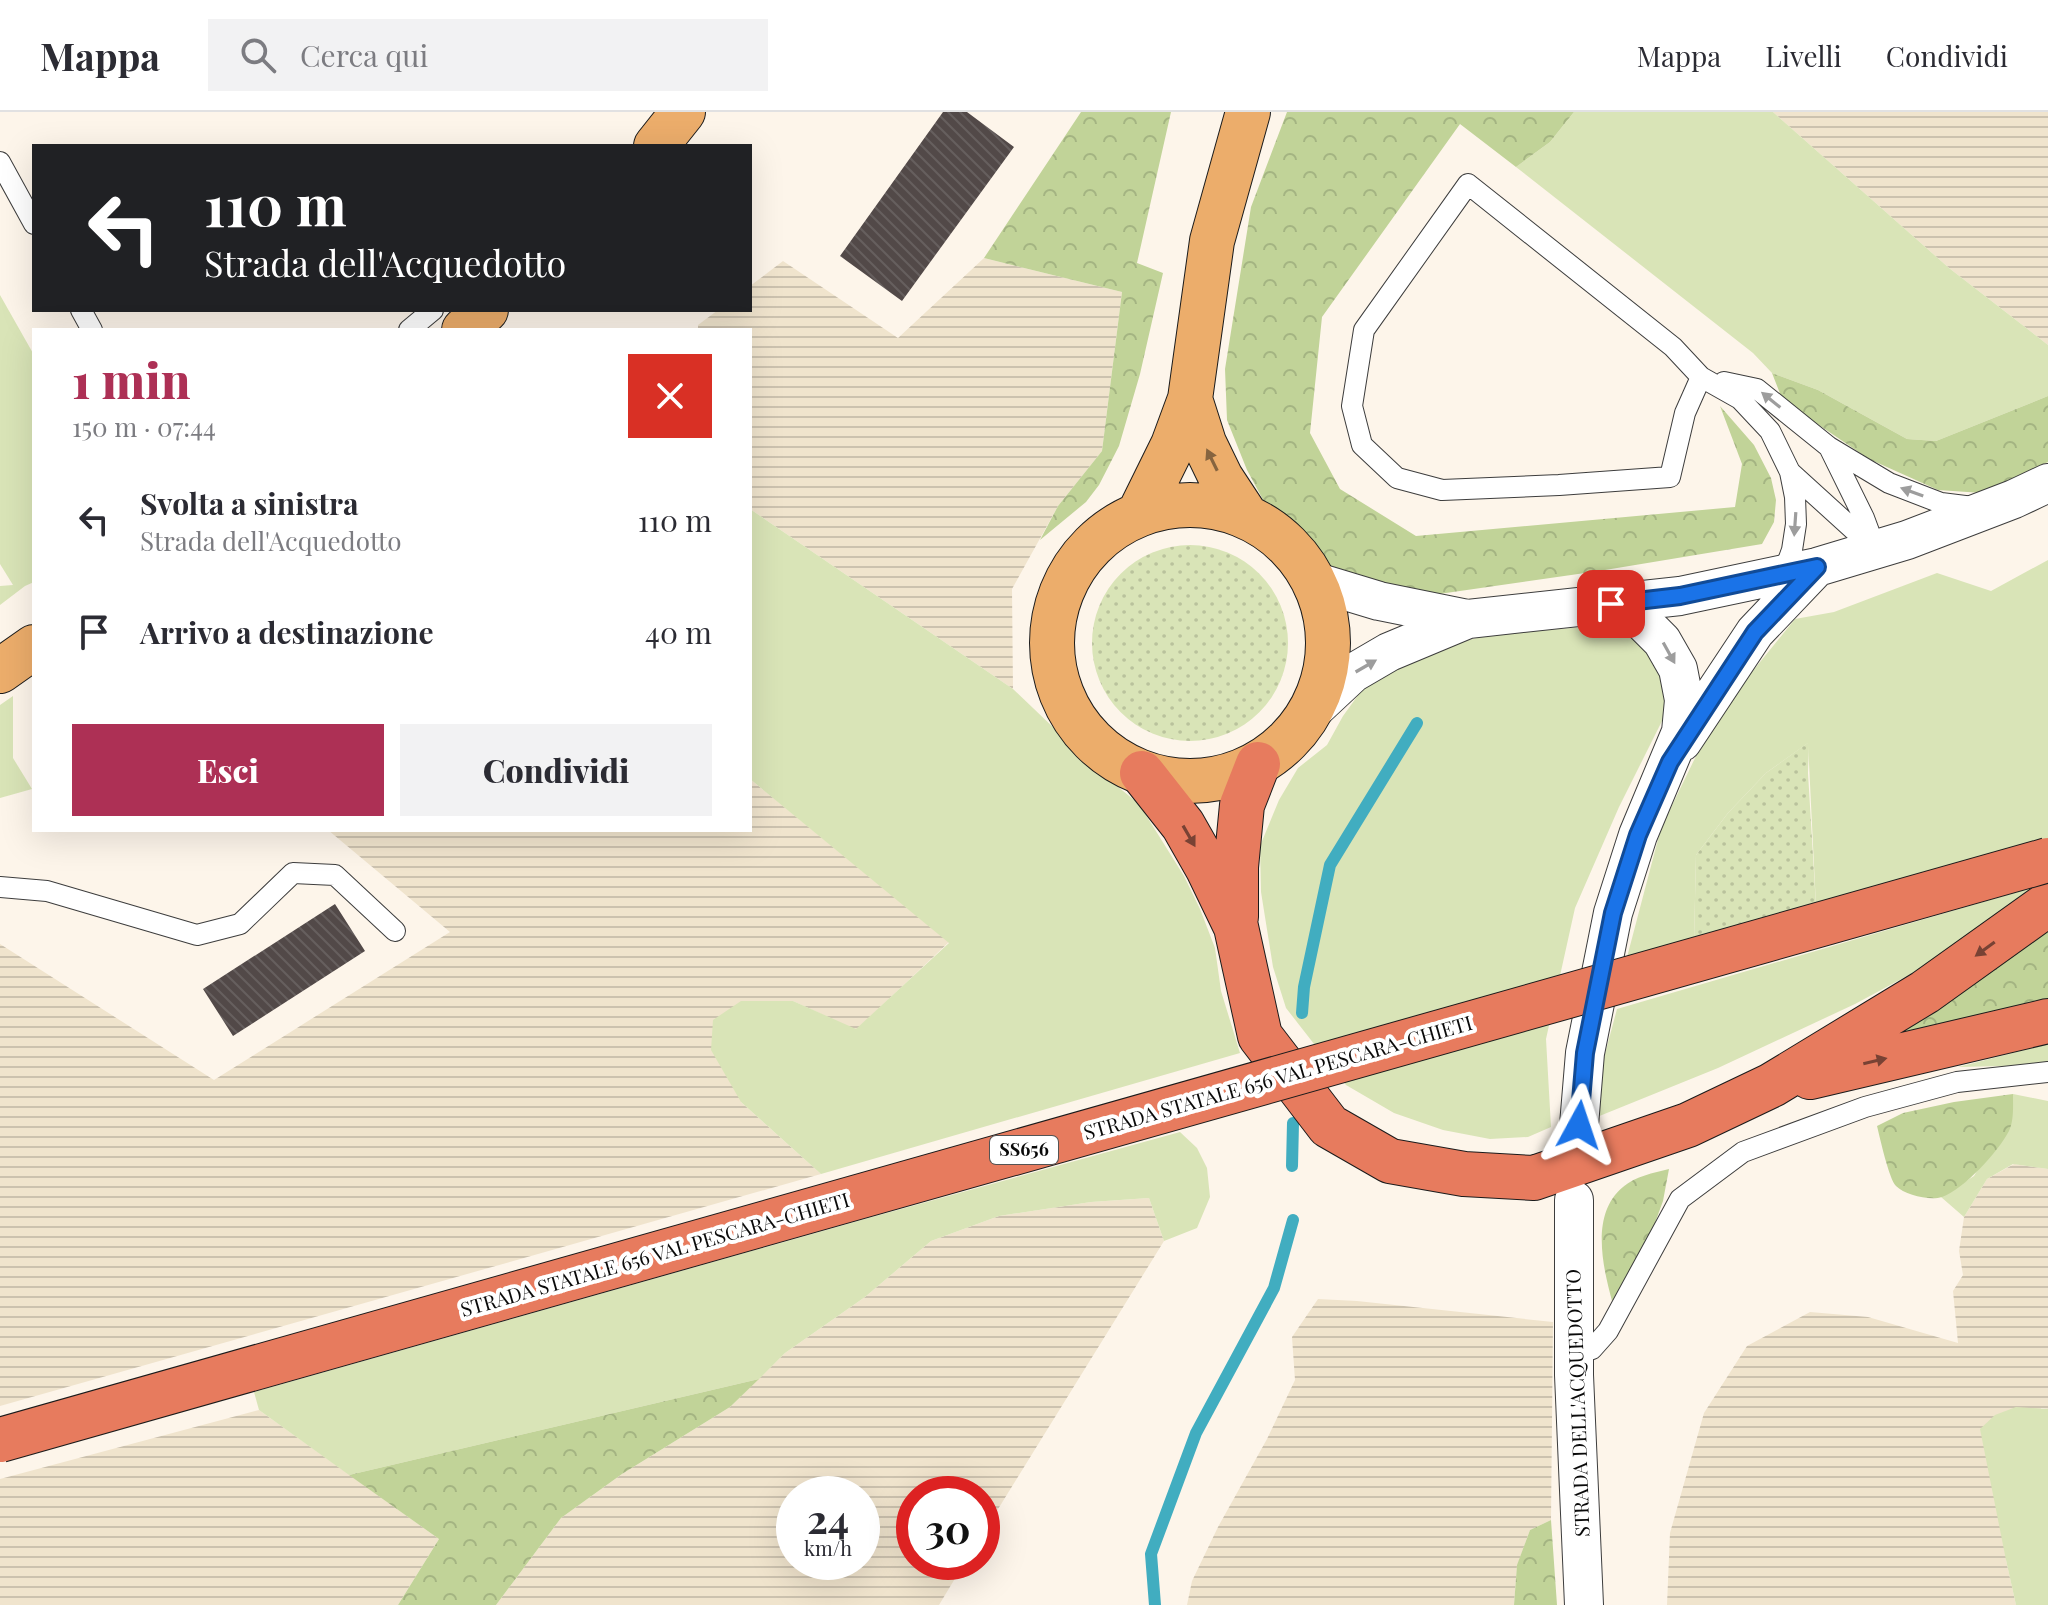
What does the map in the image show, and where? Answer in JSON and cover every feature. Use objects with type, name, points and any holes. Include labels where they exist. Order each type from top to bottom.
[{"type":"highway","points":[[1258,764],[1242,805],[1236,867],[1236,927],[1260,1036],[1329,1126],[1390,1161],[1464,1174],[1534,1178],[1688,1125],[1772,1085],[1925,992],[2048,904]]},
{"type":"highway","points":[[1142,773],[1183,825],[1236,927]]},
{"type":"highway","name":"STRADA STATALE 656 VAL PESCARA-CHIETI","points":[[0,1440],[2048,860]]},
{"type":"highway","points":[[1772,1085],[2048,1021]]},
{"type":"main road","points":[[658,144],[683,112]]},
{"type":"main road","points":[[1139,514],[1173,445],[1190,399],[1212,241],[1248,112]]},
{"type":"main road","points":[[466,328],[484,312]]},
{"type":"main road","points":[[1190,399],[1204,443],[1221,478],[1246,516]]},
{"type":"main road","points":[[1186,505],[1210,506],[1246,516],[1273,532],[1296,554],[1313,581],[1327,626],[1325,673],[1307,716],[1286,743],[1258,764],[1221,779],[1181,782],[1142,773],[1101,750],[1070,713],[1054,669],[1053,621],[1069,576],[1098,539],[1139,514],[1186,505]]},
{"type":"main road","points":[[0,671],[32,648]]},
{"type":"street","points":[[1307,716],[1353,673],[1389,652],[1468,619],[1680,596],[1800,571],[1907,540],[2048,483]]},
{"type":"street","points":[[1670,762],[1755,632],[1800,571]]},
{"type":"street","points":[[1313,581],[1379,601],[1468,619]]},
{"type":"street","points":[[1579,1125],[1585,1053],[1613,913],[1638,835],[1681,732],[1684,700],[1678,669],[1662,641],[1639,618],[1611,604]]},
{"type":"street","name":"STRADA DELL'ACQUEDOTTO","points":[[1574,1200],[1574,1355],[1584,1605]]},
{"type":"lane","points":[[0,162],[32,220]]},
{"type":"lane","points":[[1701,377],[1685,413],[1670,477],[1442,490],[1397,478],[1362,445],[1352,406],[1364,330],[1468,184],[1673,347],[1701,377],[1740,399],[1770,431],[1790,472],[1796,524],[1792,550],[1800,571]]},
{"type":"lane","points":[[411,328],[431,312]]},
{"type":"lane","points":[[1701,377],[1757,389],[1829,447],[1889,483],[1941,503],[1987,509]]},
{"type":"lane","points":[[1829,447],[1876,550]]},
{"type":"lane","points":[[1790,472],[1876,550]]},
{"type":"lane","points":[[0,887],[47,891],[197,935],[240,924],[293,873],[335,875],[395,931]]},
{"type":"lane","points":[[1574,1355],[1592,1349],[1608,1331],[1680,1199],[1743,1152],[1865,1107],[1957,1082],[2048,1072]]},
{"type":"shaded area","points":[[1773,112],[2048,112],[2048,345],[1949,268]]},
{"type":"shaded area","points":[[984,258],[1122,292],[1102,451],[1058,506],[1012,589],[1013,689],[752,510],[752,328],[698,328],[698,325],[715,312],[752,312],[752,284],[783,261],[898,338]]},
{"type":"shaded area","points":[[752,781],[949,942],[856,1030],[793,1001],[741,1102],[821,1174],[0,1406],[0,944],[214,1080],[450,932],[330,832],[752,832]]},
{"type":"shaded area","points":[[2014,1164],[2048,1169],[2048,1409],[2041,1408],[2006,1560],[2016,1605],[1667,1605],[1670,1533],[1704,1413],[1747,1346],[1810,1312],[1868,1317],[1958,1343],[1953,1291],[1963,1275],[1959,1251],[1964,1217],[1987,1179]]},
{"type":"shaded area","points":[[1149,1198],[1164,1241],[1000,1506],[1000,1476],[896,1476],[896,1580],[954,1580],[939,1605],[496,1605],[561,1518],[622,1474],[730,1407],[785,1353],[865,1297],[931,1241],[999,1216],[1091,1202]]},
{"type":"shaded area","points":[[1318,1299],[1553,1322],[1551,1520],[1530,1530],[1517,1566],[1514,1605],[1187,1605],[1192,1581],[1295,1380],[1292,1337]]},
{"type":"shaded area","points":[[259,1410],[439,1539],[398,1605],[0,1605],[0,1479]]},
{"type":"green space","points":[[1081,112],[1171,112],[1137,263],[1163,273],[1140,374],[1119,446],[1099,485],[1086,502],[1040,540],[1058,506],[1102,451],[1122,292],[984,258]]},
{"type":"green space","points":[[1287,112],[1574,112],[1550,142],[1516,167],[1460,124],[1322,317],[1310,433],[1340,489],[1416,536],[1735,507],[1742,464],[1720,406],[1754,445],[1771,478],[1776,500],[1774,522],[1762,544],[1439,594],[1405,592],[1348,575],[1314,558],[1275,522],[1247,470],[1227,420],[1225,369],[1251,207]]},
{"type":"green space","points":[[1574,112],[1773,112],[1949,268],[2048,345],[2048,396],[1936,441],[1907,439],[1818,390],[1772,373],[1753,353],[1516,167],[1550,142]]},
{"type":"green space","points":[[0,295],[32,351],[32,583],[0,605],[0,586],[13,585],[0,564]]},
{"type":"green space","points":[[1772,373],[1818,390],[1907,439],[1936,441],[2048,396],[2048,462],[1982,493],[1938,490],[1869,459],[1813,421],[1781,396]]},
{"type":"green space","points":[[752,510],[1013,689],[1101,773],[1139,804],[1184,876],[1200,909],[1215,948],[1221,991],[1240,1053],[821,1174],[741,1102],[711,1050],[713,1020],[741,1001],[793,1001],[856,1029],[949,943],[752,781]]},
{"type":"green space","points":[[1190,545],[1228,552],[1260,573],[1281,605],[1288,643],[1281,681],[1260,713],[1228,734],[1190,741],[1152,734],[1120,713],[1099,681],[1092,643],[1099,605],[1120,573],[1152,552]]},
{"type":"green space","points":[[2048,560],[2048,839],[1816,906],[1808,743],[1766,773],[1728,813],[1696,855],[1694,942],[1626,961],[1661,828],[1697,754],[1734,694],[1795,619],[1834,612],[1937,573],[1991,591]]},
{"type":"green space","points":[[1619,624],[1667,673],[1667,711],[1619,807],[1575,908],[1546,1039],[1551,1127],[1528,1137],[1490,1139],[1443,1130],[1394,1113],[1346,1085],[1286,1008],[1273,967],[1261,892],[1260,846],[1279,800],[1298,768],[1327,745],[1364,687],[1412,654],[1489,635]]},
{"type":"green space","points":[[13,696],[13,758],[32,789],[0,798],[0,705]]},
{"type":"green space","points":[[1809,742],[1816,906],[1694,942],[1696,855],[1728,813],[1766,773]]},
{"type":"green space","points":[[2048,883],[1970,942],[1855,1004],[1718,1068],[1597,1117],[1599,1076],[1617,1009]]},
{"type":"green space","points":[[2048,922],[2048,1004],[1869,1047]]},
{"type":"green space","points":[[2048,1044],[2048,1065],[1958,1067]]},
{"type":"green space","points":[[2013,1094],[2048,1101],[2048,1169],[2013,1164],[1987,1179],[1964,1217],[1941,1197],[1974,1176],[2013,1110]]},
{"type":"green space","points":[[2013,1094],[2012,1118],[2004,1140],[1960,1186],[1942,1197],[1925,1198],[1896,1186],[1877,1126],[1903,1113]]},
{"type":"green space","points":[[1180,1132],[1197,1148],[1207,1168],[1210,1197],[1197,1228],[1164,1241],[1149,1198],[1091,1202],[999,1216],[931,1241],[865,1297],[785,1353],[759,1379],[349,1475],[259,1410],[254,1392]]},
{"type":"green space","points":[[1669,1169],[1663,1201],[1644,1253],[1612,1301],[1603,1257],[1606,1211],[1613,1198],[1628,1183]]},
{"type":"green space","points":[[759,1379],[730,1407],[622,1474],[561,1518],[496,1605],[398,1605],[439,1539],[349,1475]]},
{"type":"green space","points":[[2016,1407],[2048,1409],[2048,1605],[2016,1605],[1980,1429],[1995,1415]]},
{"type":"green space","points":[[1551,1520],[1557,1605],[1514,1605],[1517,1565],[1530,1530]]},
{"type":"building","points":[[943,112],[967,112],[1014,147],[902,301],[840,256]]},
{"type":"building","points":[[335,904],[365,951],[233,1036],[203,989]]},
{"type":"waterway","points":[[1302,1013],[1304,987],[1330,865],[1417,723]]},
{"type":"waterway","points":[[1292,1166],[1293,1123]]},
{"type":"waterway","points":[[1155,1605],[1151,1554],[1196,1433],[1274,1288],[1293,1220]]},
{"type":"route","points":[[1579,1125],[1585,1053],[1613,913],[1638,835],[1670,762],[1755,632],[1817,567],[1680,596],[1611,604]]}]
